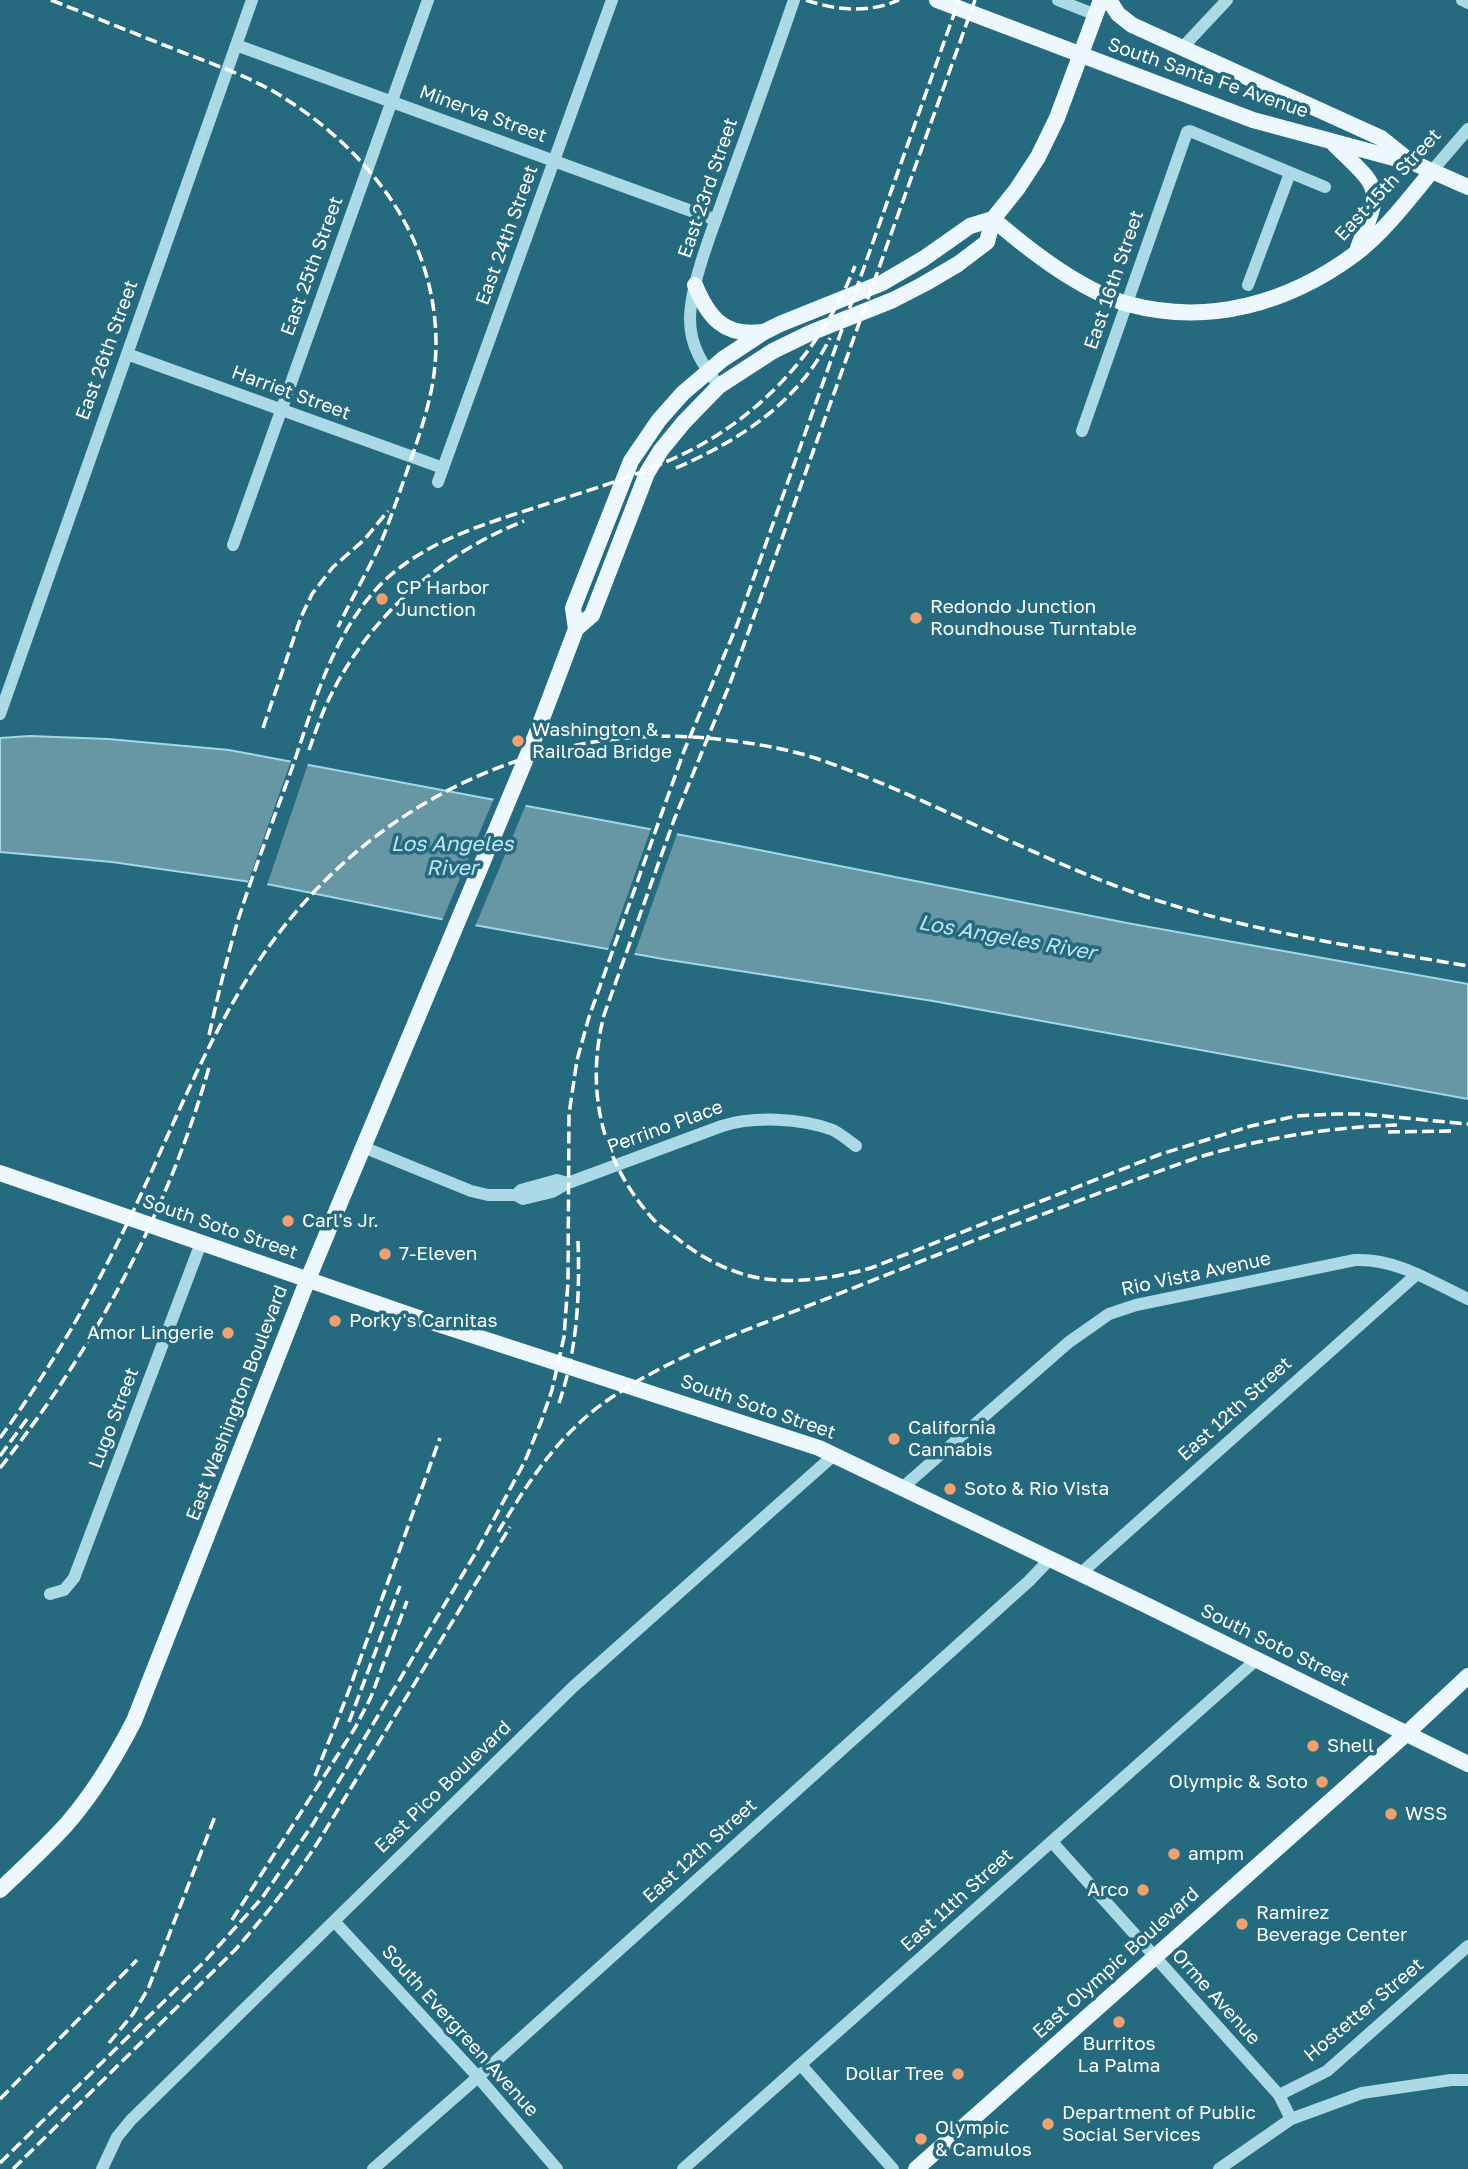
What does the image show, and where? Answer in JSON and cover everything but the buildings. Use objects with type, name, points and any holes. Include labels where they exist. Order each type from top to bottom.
[{"type":"main road","name":"South Santa Fe Avenue","points":[[937,0],[1253,120],[1410,162],[1468,187]]},
{"type":"main road","points":[[1109,0],[1116,12],[1128,23],[1381,138],[1410,162]]},
{"type":"main road","name":"East Washington Boulevard","points":[[0,1890],[66,1825],[103,1776],[129,1731],[308,1279],[518,779],[576,629],[592,615],[647,473],[684,422],[719,386],[773,351],[893,300],[958,264],[987,242],[993,219],[1038,157],[1057,118],[1099,7]]},
{"type":"main road","points":[[1331,142],[1364,173],[1374,189],[1374,207],[1357,253]]},
{"type":"main road","name":"East 15th Street","points":[[993,219],[1018,241],[1078,281],[1126,303],[1185,313],[1223,311],[1264,302],[1299,288],[1357,253],[1431,172]]},
{"type":"main road","name":"East Washington Boulevard","points":[[576,629],[573,608],[631,461],[670,407],[708,371],[740,346],[764,332],[883,282],[923,259],[970,226],[993,219]]},
{"type":"main road","points":[[695,285],[708,313],[722,326],[741,332],[764,332]]},
{"type":"main road","name":"South Soto Street","points":[[0,1173],[410,1315],[784,1436],[834,1455],[1468,1764]]},
{"type":"main road","name":"East Olympic Boulevard","points":[[916,2169],[1468,1676]]},
{"type":"street","name":"East 26th Street","points":[[0,714],[252,0]]},
{"type":"street","name":"East 25th Street","points":[[233,545],[428,0]]},
{"type":"street","name":"East 24th Street","points":[[438,482],[612,0]]},
{"type":"street","name":"East 23rd Street","points":[[719,386],[697,355],[693,344],[690,320],[695,285],[794,0]]},
{"type":"street","name":"South Santa Fe Avenue","points":[[1058,0],[1099,7]]},
{"type":"street","points":[[1182,48],[1227,0]]},
{"type":"street","points":[[1462,0],[1468,3]]},
{"type":"street","name":"Minerva Street","points":[[236,45],[716,220]]},
{"type":"street","name":"East 15th Street","points":[[1431,172],[1468,129]]},
{"type":"street","name":"East 16th Street","points":[[1082,431],[1187,132],[1290,173]]},
{"type":"street","points":[[1248,285],[1290,173],[1325,187]]},
{"type":"street","name":"Harriet Street","points":[[127,354],[443,468]]},
{"type":"street","name":"Perrino Place","points":[[363,1147],[477,1193],[516,1195],[521,1189],[557,1180],[568,1183],[746,1120],[779,1120],[832,1130],[856,1146]]},
{"type":"street","name":"Lugo Street","points":[[50,1594],[64,1590],[74,1578],[201,1242]]},
{"type":"street","name":"Rio Vista Avenue","points":[[902,1488],[1069,1342],[1109,1314],[1136,1305],[1371,1259],[1417,1274],[1468,1299]]},
{"type":"street","name":"East 12th Street","points":[[1080,1574],[1417,1274]]},
{"type":"street","name":"East Pico Boulevard","points":[[102,2169],[117,2137],[131,2120],[573,1687],[834,1455]]},
{"type":"street","name":"East 12th Street","points":[[373,2169],[1029,1581],[1050,1559]]},
{"type":"street","name":"East 11th Street","points":[[683,2169],[1256,1660]]},
{"type":"street","name":"Orme Avenue","points":[[1052,1842],[1279,2095],[1291,2119]]},
{"type":"street","name":"South Evergreen Avenue","points":[[334,1921],[478,2077],[557,2169]]},
{"type":"street","name":"Hostetter Street","points":[[1279,2095],[1327,2071],[1468,1946]]},
{"type":"street","points":[[801,2065],[893,2169]]},
{"type":"street","points":[[1219,2169],[1291,2119],[1362,2093],[1468,2080]]},
{"type":"water","name":"Los Angeles River","points":[[30,736],[108,739],[229,750],[729,844],[1127,923],[1468,984],[1468,1099],[933,1001],[663,959],[272,885],[112,862],[0,852],[0,738]]},
{"type":"pier","points":[[292,758],[309,761],[266,888],[247,885]]},
{"type":"pier","points":[[495,796],[527,802],[474,929],[441,923]]},
{"type":"pier","points":[[652,826],[678,831],[633,958],[607,953]]},
{"type":"railway","points":[[51,0],[237,74],[287,100],[332,133],[358,159],[397,208],[409,231],[419,254],[433,304],[436,329],[433,381],[419,436],[387,527],[338,627]]},
{"type":"railway","points":[[806,0],[853,9],[876,7],[899,0]]},
{"type":"railway","points":[[0,2163],[206,1960],[262,1898],[313,1824],[478,1549],[525,1461],[552,1390],[564,1337],[568,1282],[569,1114],[577,1060],[589,1017],[684,751],[737,625],[959,0]]},
{"type":"railway","points":[[975,0],[729,686],[674,820],[604,1015],[596,1070],[597,1097],[610,1148],[635,1197],[656,1222],[686,1246],[734,1271],[754,1277],[799,1280],[871,1268],[1161,1154],[1251,1126],[1296,1116],[1336,1114],[1468,1124]]},
{"type":"railway","points":[[209,1035],[238,920],[316,696],[337,648],[364,603],[398,569],[433,546],[491,522],[606,485],[661,464],[709,440],[736,422],[762,401],[806,353],[825,325],[855,266]]},
{"type":"railway","points":[[676,468],[723,445],[765,417],[801,382],[830,338]]},
{"type":"railway","points":[[263,728],[301,617],[312,594],[333,567],[364,540],[388,511]]},
{"type":"railway","points":[[309,750],[326,705],[349,663],[390,611],[439,568],[494,534],[524,521]]},
{"type":"railway","points":[[0,1438],[39,1382],[91,1294],[214,1038],[270,945],[312,894],[360,849],[413,810],[470,779],[531,757],[594,742],[659,736],[726,740],[784,750],[859,774],[1097,879],[1178,907],[1302,937],[1468,966]]},
{"type":"railway","points":[[0,1468],[67,1375],[125,1276],[173,1172],[210,1064]]},
{"type":"railway","points":[[498,1532],[545,1461],[588,1415],[632,1385],[688,1355],[971,1242],[1199,1157],[1297,1135],[1397,1125]]},
{"type":"railway","points":[[1388,1132],[1451,1131]]},
{"type":"railway","points":[[559,1403],[570,1364],[576,1324],[578,1241]]},
{"type":"railway","points":[[0,1456],[27,1419]]},
{"type":"railway","points":[[315,1776],[345,1701],[440,1438]]},
{"type":"railway","points":[[13,2169],[234,1951],[281,1894],[323,1834],[510,1527]]},
{"type":"railway","points":[[349,1722],[400,1586]]},
{"type":"railway","points":[[232,1920],[355,1728],[371,1697],[407,1601]]},
{"type":"railway","points":[[109,2043],[133,2014],[148,1989],[216,1814]]},
{"type":"railway","points":[[0,2099],[137,1960]]},
{"type":"place","name":"CP Harbor Junction","points":[[382,599]]},
{"type":"place","name":"Redondo Junction Roundhouse Turntable","points":[[916,618]]},
{"type":"place","name":"Washington & Railroad Bridge","points":[[518,741]]},
{"type":"place","name":"Carl's Jr.","points":[[288,1221]]},
{"type":"place","name":"7-Eleven","points":[[385,1254]]},
{"type":"place","name":"Porky's Carnitas","points":[[335,1321]]},
{"type":"place","name":"Amor Lingerie","points":[[228,1333]]},
{"type":"place","name":"California Cannabis","points":[[894,1439]]},
{"type":"place","name":"Soto & Rio Vista","points":[[950,1489]]},
{"type":"place","name":"Shell","points":[[1313,1746]]},
{"type":"place","name":"Olympic & Soto","points":[[1322,1782]]},
{"type":"place","name":"WSS","points":[[1391,1814]]},
{"type":"place","name":"ampm","points":[[1174,1854]]},
{"type":"place","name":"Arco","points":[[1143,1890]]},
{"type":"place","name":"Ramirez Beverage Center","points":[[1242,1924]]},
{"type":"place","name":"Burritos La Palma","points":[[1119,2022]]},
{"type":"place","name":"Dollar Tree","points":[[958,2074]]},
{"type":"place","name":"Department of Public Social Services","points":[[1048,2124]]},
{"type":"place","name":"Olympic & Camulos","points":[[921,2139]]}]
